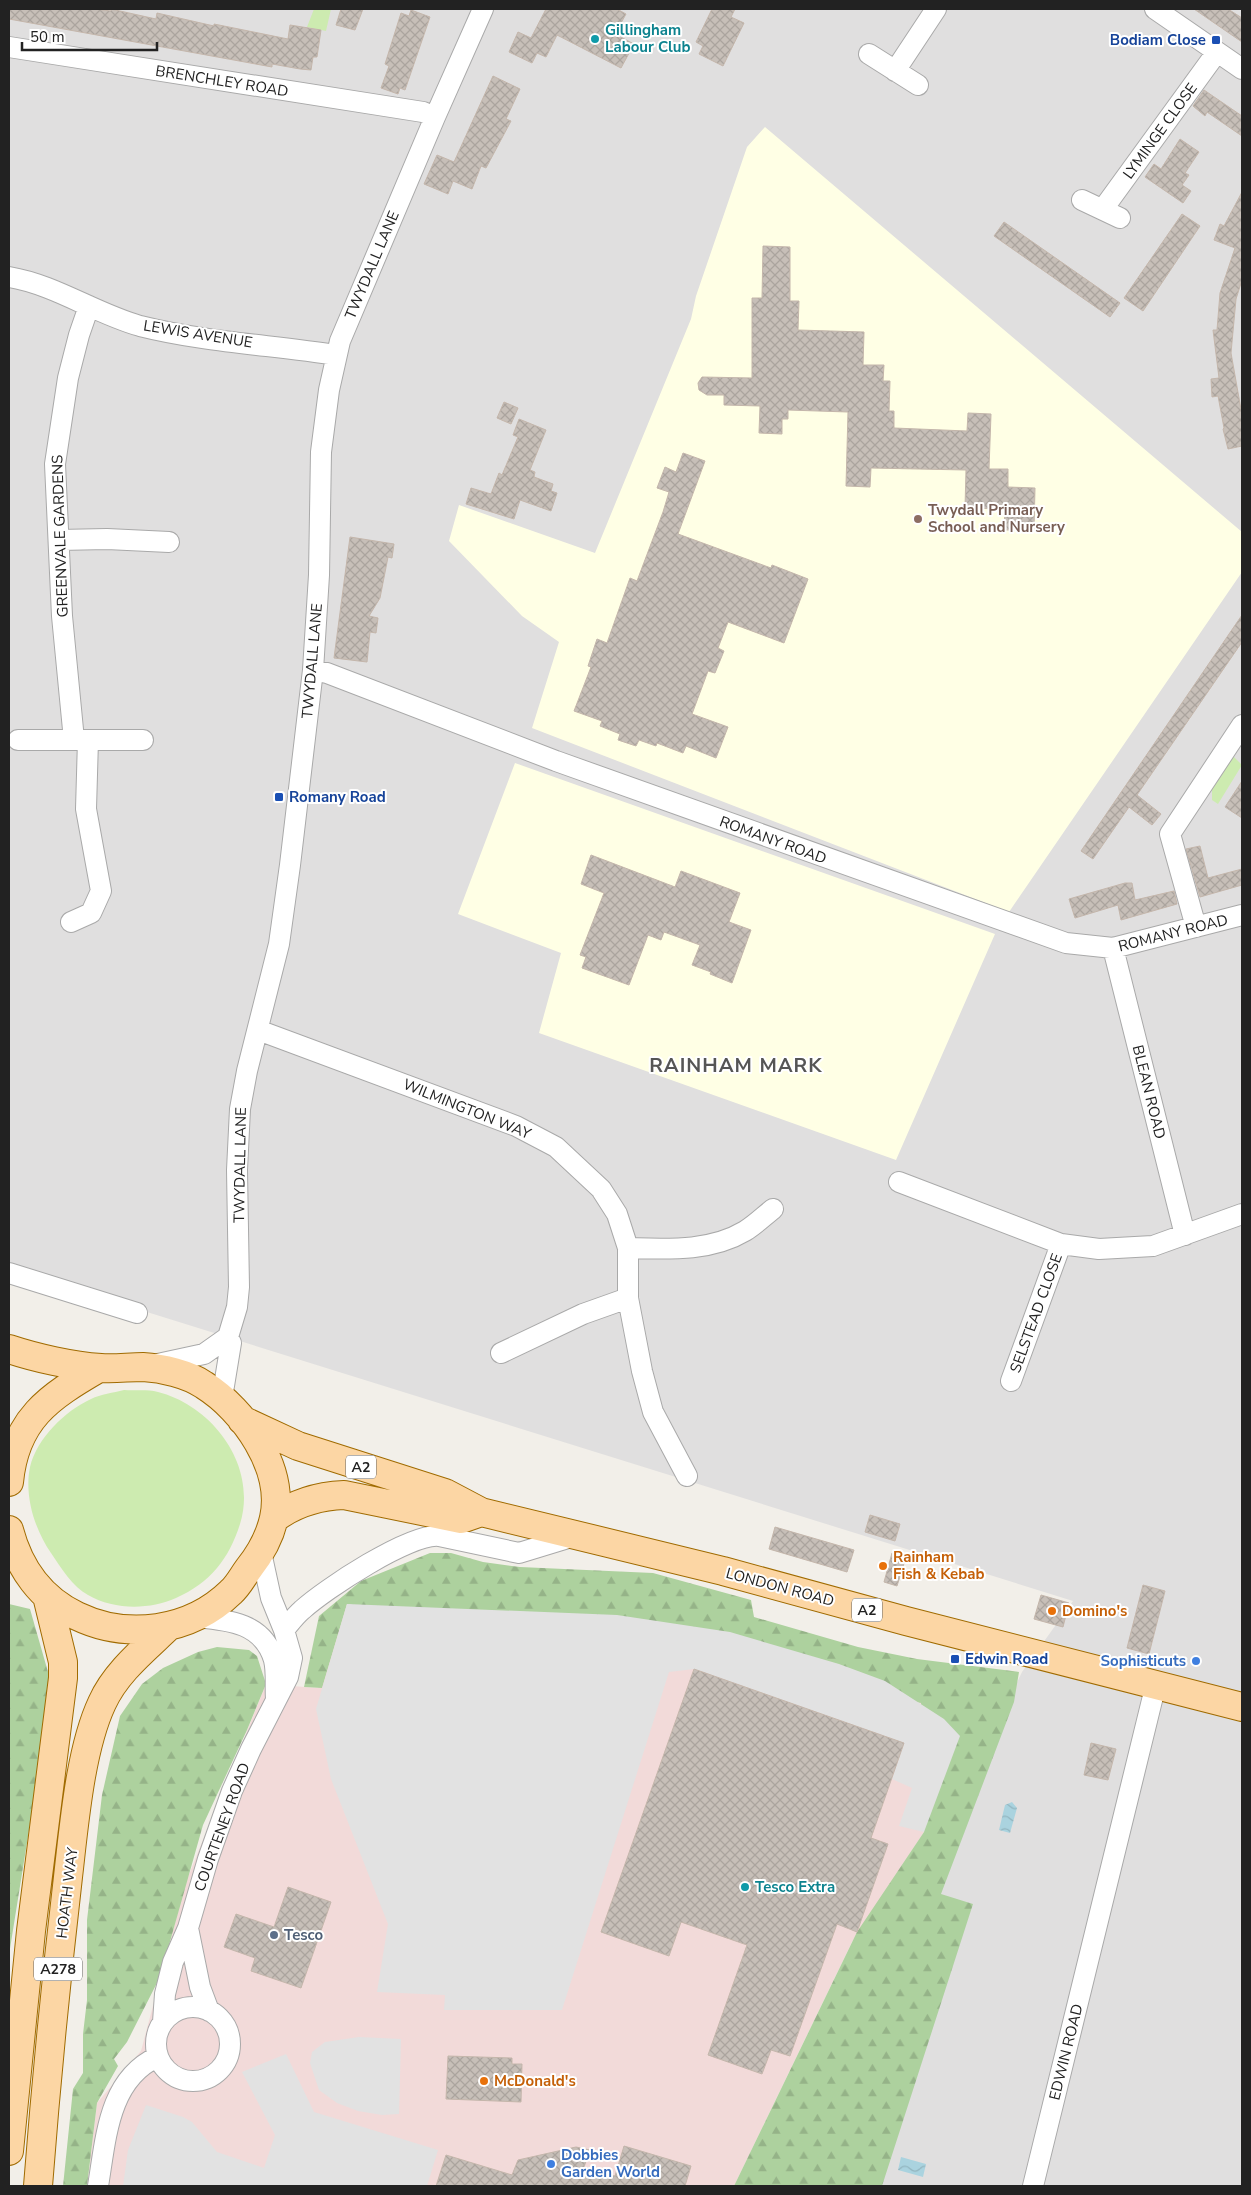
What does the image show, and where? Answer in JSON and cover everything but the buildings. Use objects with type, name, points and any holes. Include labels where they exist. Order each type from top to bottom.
[{"type":"main road","points":[[9,1349],[26,1355],[99,1368],[144,1367],[172,1372],[203,1384],[222,1398],[260,1444],[271,1470],[275,1497],[275,1518],[261,1552],[232,1592],[217,1604],[194,1617],[168,1627],[136,1631],[104,1627],[69,1612],[47,1596],[28,1576],[15,1552],[9,1530]]},
{"type":"main road","points":[[9,1482],[15,1446],[29,1422],[54,1395],[99,1368]]},
{"type":"main road","name":"LONDON ROAD","points":[[242,1420],[298,1446],[445,1493],[481,1512],[723,1571],[1024,1652],[1242,1707]]},
{"type":"main road","name":"LONDON ROAD","points":[[275,1518],[296,1505],[327,1496],[344,1495],[461,1519],[481,1512]]},
{"type":"main road","name":"HOATH WAY","points":[[9,2150],[31,1931],[63,1678],[63,1662],[47,1596]]},
{"type":"main road","name":"HOATH WAY","points":[[38,2186],[62,1934],[86,1752],[107,1692],[135,1658],[168,1627]]},
{"type":"street","name":"TWYDALL LANE","points":[[222,1398],[231,1343],[228,1337],[237,1307],[239,1287],[237,1170],[240,1109],[246,1071],[279,944],[313,670],[319,575],[321,452],[336,355],[340,341],[435,117],[483,9]]},
{"type":"street","points":[[895,71],[936,9]]},
{"type":"street","points":[[1155,9],[1242,69]]},
{"type":"street","name":"BRENCHLEY ROAD","points":[[9,47],[423,112],[435,117]]},
{"type":"street","name":"LYMINGE CLOSE","points":[[1082,200],[1112,214],[1217,52]]},
{"type":"street","points":[[869,54],[918,85]]},
{"type":"street","name":"LEWIS AVENUE","points":[[9,277],[44,285],[124,321],[175,333],[336,355]]},
{"type":"street","name":"GREENVALE GARDENS","points":[[72,922],[91,913],[101,891],[86,809],[81,740],[62,616],[55,464],[68,378],[89,306]]},
{"type":"street","points":[[59,540],[107,539],[169,542]]},
{"type":"street","name":"ROMANY ROAD","points":[[313,670],[327,673],[556,761],[1041,936],[1066,943],[1113,948],[1242,915]]},
{"type":"street","points":[[1196,927],[1170,834],[1242,725]]},
{"type":"street","points":[[18,740],[143,740]]},
{"type":"street","name":"BLEAN ROAD","points":[[1113,948],[1184,1235]]},
{"type":"street","name":"WILMINGTON WAY","points":[[258,1030],[516,1126],[556,1147],[601,1189],[617,1214],[628,1248],[628,1298],[642,1371],[653,1412],[686,1476]]},
{"type":"street","points":[[899,1182],[1061,1244],[1099,1249],[1153,1246],[1242,1214]]},
{"type":"street","points":[[628,1248],[673,1249],[714,1243],[744,1231],[773,1210]]},
{"type":"street","name":"SELSTEAD CLOSE","points":[[1011,1382],[1061,1244]]},
{"type":"street","points":[[9,1273],[137,1313]]},
{"type":"street","points":[[501,1353],[583,1314],[628,1298]]},
{"type":"street","points":[[144,1367],[204,1354],[228,1337]]},
{"type":"street","points":[[284,1630],[301,1611],[329,1588],[373,1562],[426,1537],[444,1537],[519,1553],[579,1535]]},
{"type":"street","name":"COURTENEY ROAD","points":[[163,2022],[164,1994],[173,1962],[188,1928],[208,1859],[232,1791],[288,1677],[292,1658],[284,1630],[270,1598],[261,1552]]},
{"type":"street","points":[[194,1617],[232,1620],[249,1628],[262,1640],[269,1648],[274,1661],[276,1701]]},
{"type":"street","name":"EDWIN ROAD","points":[[1033,2186],[1156,1684]]},
{"type":"street","name":"COURTENEY ROAD","points":[[188,1928],[200,1987],[209,2011]]},
{"type":"street","points":[[184,2008],[197,2008],[209,2011],[218,2017],[225,2026],[229,2037],[230,2049],[227,2060],[220,2070],[211,2077],[200,2081],[188,2082],[176,2078],[167,2071],[157,2057],[155,2041],[163,2022],[172,2013],[184,2008]]},
{"type":"street","points":[[98,2186],[109,2119],[118,2095],[127,2082],[146,2062],[157,2057]]},
{"type":"shaded area","points":[[9,9],[1242,9],[1242,2186],[750,2186],[920,1884],[1022,1672],[1073,1601],[9,1269]]},
{"type":"shaded area","name":"Twydall Primary School and Nursery","points":[[765,127],[1242,532],[1242,572],[1009,912],[532,728],[559,642],[522,616],[449,541],[459,505],[595,553],[691,319],[696,296],[747,147]]},
{"type":"shaded area","points":[[515,763],[995,934],[896,1160],[539,1033],[561,953],[458,914]]},
{"type":"shaded area","points":[[347,1604],[921,1703],[924,1832],[852,1942],[734,2186],[87,2186],[97,2103],[141,2051],[186,1882],[266,1684],[318,1688]]},
{"type":"shaded area","points":[[347,1604],[617,1615],[730,1632],[839,1664],[885,1681],[944,1719],[960,1736],[924,1832],[899,1826],[912,1788],[892,1779],[904,1743],[694,1669],[669,1672],[562,2010],[444,2010],[445,1995],[377,1992],[388,1924],[331,1779],[316,1709]]},
{"type":"shaded area","points":[[359,2037],[401,2039],[399,2114],[382,2115],[358,2111],[337,2103],[319,2090],[310,2063],[312,2052],[325,2042]]},
{"type":"shaded area","points":[[286,2054],[314,2112],[438,2150],[427,2186],[123,2186],[128,2150],[146,2105],[183,2117],[192,2122],[217,2152],[264,2168],[275,2135],[242,2072]]},
{"type":"green space","points":[[314,9],[331,9],[326,31],[307,27]]},
{"type":"green space","points":[[1233,756],[1242,765],[1218,804],[1212,800],[1212,786]]},
{"type":"green space","points":[[124,1390],[158,1392],[178,1399],[197,1410],[213,1425],[226,1442],[236,1460],[243,1481],[244,1502],[240,1524],[224,1559],[199,1585],[176,1598],[155,1605],[120,1606],[98,1600],[83,1592],[72,1582],[40,1534],[32,1512],[28,1489],[30,1467],[34,1456],[53,1427],[81,1404],[103,1395]]},
{"type":"green space","points":[[430,1553],[451,1553],[483,1562],[520,1567],[653,1573],[751,1600],[754,1617],[858,1647],[917,1659],[1019,1672],[1014,1702],[941,1894],[973,1904],[882,2186],[734,2186],[857,1932],[924,1832],[921,1703],[347,1604],[322,1688],[304,1687],[319,1616],[361,1581]]},
{"type":"green space","points":[[9,1604],[30,1609],[48,1672],[49,1705],[9,1955]]},
{"type":"green space","points":[[217,1647],[249,1650],[257,1656],[266,1684],[203,1825],[160,1977],[127,2042],[114,2059],[118,2066],[97,2103],[87,2186],[63,2186],[73,2089],[83,2073],[83,2034],[87,2000],[87,1920],[102,1795],[120,1716],[142,1684],[163,1668],[198,1652]]},
{"type":"water","points":[[1012,1802],[1017,1808],[1010,1833],[999,1830],[1005,1805]]},
{"type":"water","points":[[901,2157],[926,2164],[923,2177],[898,2170]]},
{"type":"place","name":"Gillingham Labour Club","points":[[595,39]]},
{"type":"place","name":"Bodiam Close","points":[[1216,40]]},
{"type":"place","name":"Twydall Primary School and Nursery","points":[[918,519]]},
{"type":"place","name":"Romany Road","points":[[279,797]]},
{"type":"place","name":"Rainham Fish & Kebab","points":[[883,1566]]},
{"type":"place","name":"Domino's","points":[[1052,1611]]},
{"type":"place","name":"Edwin Road","points":[[955,1659]]},
{"type":"place","name":"Sophisticuts","points":[[1196,1661]]},
{"type":"place","name":"Tesco Extra","points":[[745,1887]]},
{"type":"place","name":"Tesco","points":[[274,1935]]},
{"type":"place","name":"McDonald's","points":[[484,2081]]},
{"type":"place","name":"Dobbies Garden World","points":[[551,2164]]},
{"type":"district","name":"RAINHAM MARK","points":[[736,1065]]}]
